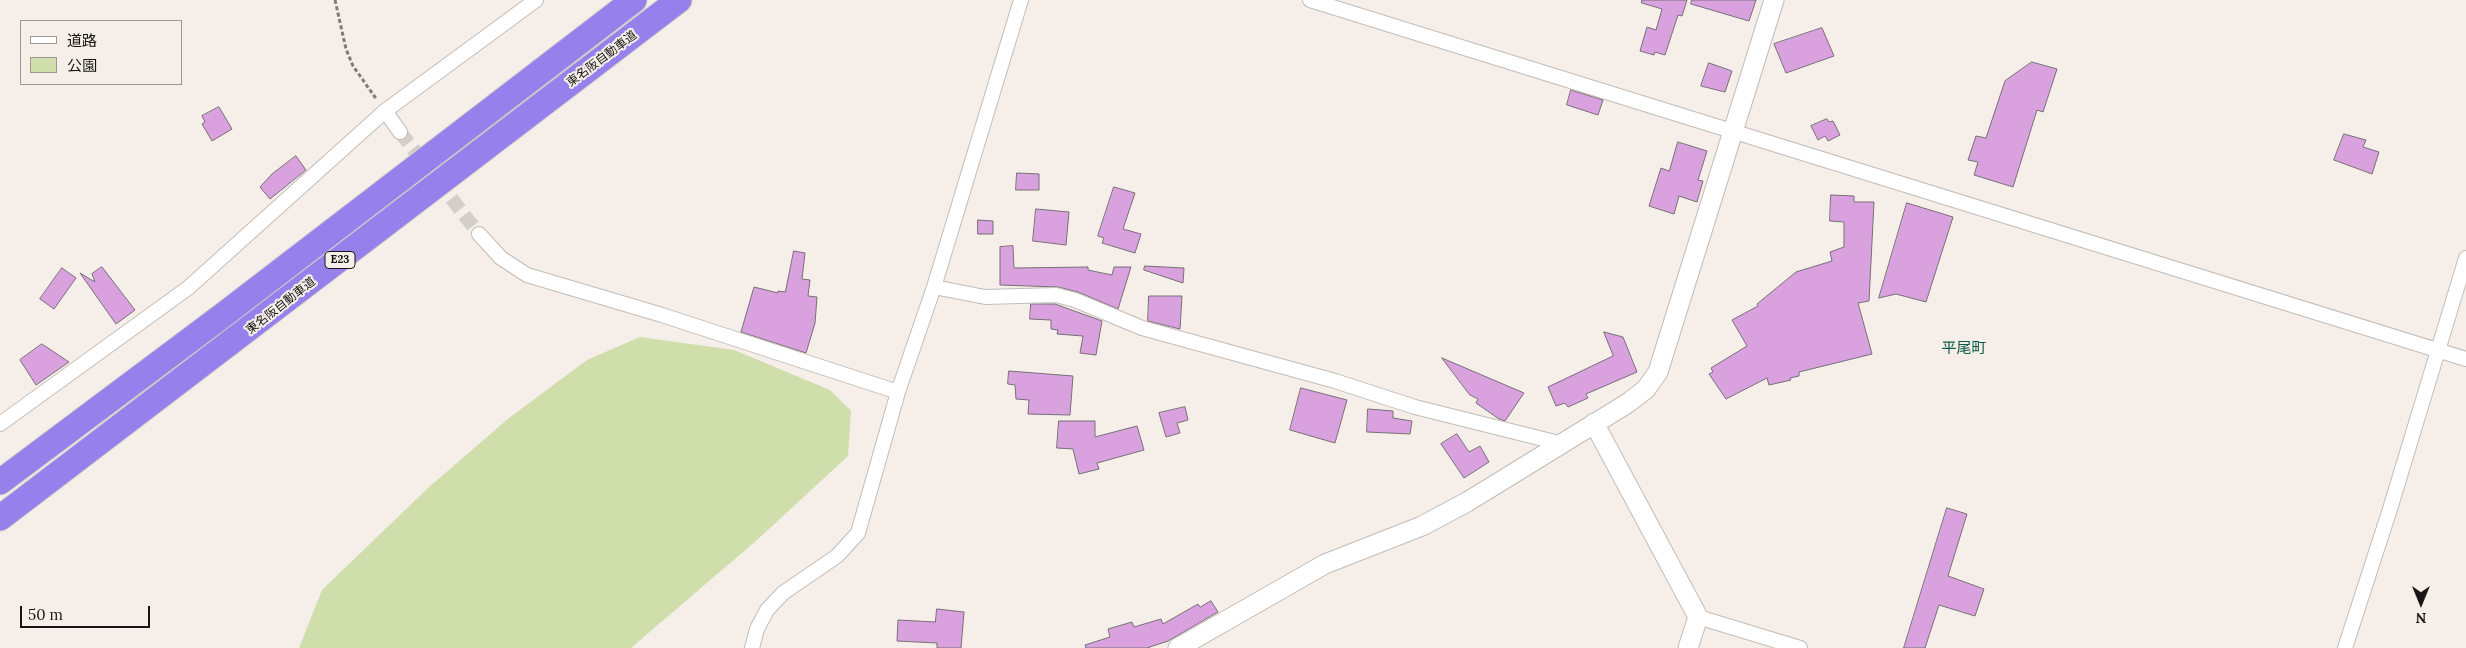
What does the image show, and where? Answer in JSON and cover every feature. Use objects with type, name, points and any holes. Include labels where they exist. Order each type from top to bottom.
[{"type":"highway","name":"E23","points":[[0,482],[222,316],[634,0]]},
{"type":"highway","name":"東名阪自動車道","points":[[0,518],[680,0]]},
{"type":"street","points":[[0,424],[188,288],[385,111],[536,0]]},
{"type":"street","points":[[752,648],[757,629],[767,610],[783,593],[836,556],[858,533],[898,392],[934,287],[1021,0]]},
{"type":"street","points":[[1310,0],[2466,359]]},
{"type":"street","points":[[1178,648],[1325,564],[1422,526],[1467,502],[1559,443],[1628,403],[1646,389],[1658,372],[1735,131],[1774,0]]},
{"type":"street","points":[[385,111],[400,132]]},
{"type":"street","points":[[479,234],[501,258],[527,275],[662,315],[898,392]]},
{"type":"street","points":[[2345,648],[2390,509],[2466,258]]},
{"type":"street","points":[[934,287],[985,297],[1056,296],[1075,300],[1142,328],[1335,382],[1415,407],[1559,443]]},
{"type":"street","points":[[1594,423],[1698,617],[1800,648]]},
{"type":"street","points":[[1688,648],[1698,617]]},
{"type":"path","points":[[336,0],[346,49],[353,66],[385,111]]},
{"type":"green space","points":[[640,337],[734,350],[830,390],[851,411],[848,456],[757,540],[631,648],[299,648],[322,590],[429,487],[509,418],[587,360]]},
{"type":"building","points":[[1642,0],[1687,0],[1682,16],[1678,15],[1665,55],[1655,52],[1654,55],[1640,51],[1647,27],[1656,30],[1662,9],[1642,3]]},
{"type":"building","points":[[1692,0],[1756,0],[1749,21],[1691,4]]},
{"type":"building","points":[[1822,28],[1834,56],[1786,73],[1774,44]]},
{"type":"building","points":[[2032,62],[2057,69],[2043,112],[2037,110],[2013,187],[1974,175],[1978,162],[1968,160],[1976,136],[1986,138],[2005,81]]},
{"type":"building","points":[[1709,63],[1732,71],[1725,92],[1701,86]]},
{"type":"building","points":[[1571,90],[1603,100],[1598,115],[1567,105]]},
{"type":"building","points":[[219,107],[232,129],[212,141],[202,124],[205,122],[202,116]]},
{"type":"building","points":[[1827,119],[1829,122],[1833,121],[1840,135],[1828,141],[1825,136],[1818,140],[1811,126]]},
{"type":"building","points":[[2344,134],[2366,140],[2363,147],[2379,152],[2372,174],[2334,160]]},
{"type":"building","points":[[1678,142],[1707,151],[1698,180],[1703,181],[1697,202],[1679,196],[1674,214],[1649,206],[1661,168],[1669,171]]},
{"type":"building","points":[[296,156],[306,170],[270,199],[260,187],[272,174]]},
{"type":"building","points":[[1017,173],[1039,174],[1039,190],[1016,190]]},
{"type":"building","points":[[1114,187],[1135,193],[1123,229],[1141,234],[1135,253],[1102,243],[1104,238],[1098,236]]},
{"type":"building","points":[[1831,195],[1854,196],[1854,202],[1874,202],[1869,301],[1858,303],[1872,354],[1799,372],[1799,376],[1790,378],[1791,380],[1769,385],[1767,378],[1726,399],[1709,374],[1713,372],[1711,368],[1747,346],[1732,320],[1758,306],[1757,304],[1796,272],[1832,261],[1830,252],[1844,247],[1844,222],[1830,221]]},
{"type":"building","points":[[1907,203],[1953,217],[1926,302],[1896,294],[1879,298]]},
{"type":"building","points":[[1036,209],[1069,212],[1066,245],[1033,241]]},
{"type":"building","points":[[978,220],[993,221],[993,234],[978,234]]},
{"type":"building","points":[[1013,246],[1014,268],[1088,267],[1088,270],[1112,275],[1114,267],[1131,267],[1118,309],[1078,292],[1058,287],[1000,285],[1000,247]]},
{"type":"building","points":[[794,251],[805,253],[802,279],[810,280],[808,296],[817,297],[815,323],[806,353],[741,332],[754,287],[778,293],[778,291],[785,292]]},
{"type":"building","points":[[1145,266],[1184,268],[1183,283],[1144,270]]},
{"type":"building","points":[[102,267],[135,310],[116,324],[80,273],[95,282],[92,274]]},
{"type":"building","points":[[62,268],[76,278],[54,309],[40,299]]},
{"type":"building","points":[[1149,296],[1182,296],[1180,329],[1148,321]]},
{"type":"building","points":[[1031,304],[1055,304],[1102,321],[1096,355],[1080,353],[1083,336],[1057,334],[1058,330],[1051,329],[1051,320],[1030,319]]},
{"type":"building","points":[[1604,332],[1623,337],[1637,372],[1586,394],[1588,398],[1568,407],[1565,403],[1556,406],[1548,387],[1613,356]]},
{"type":"building","points":[[42,344],[69,362],[36,385],[20,360]]},
{"type":"building","points":[[1442,358],[1524,393],[1505,421],[1499,419],[1476,403],[1478,399],[1470,395]]},
{"type":"building","points":[[1009,371],[1073,376],[1070,415],[1028,414],[1029,400],[1016,399],[1015,385],[1008,384]]},
{"type":"building","points":[[1301,388],[1347,400],[1335,443],[1290,430]]},
{"type":"building","points":[[1185,407],[1188,420],[1177,423],[1180,433],[1166,437],[1159,413]]},
{"type":"building","points":[[1368,409],[1393,411],[1393,418],[1412,421],[1410,434],[1367,432]]},
{"type":"building","points":[[1059,421],[1095,421],[1095,437],[1137,426],[1144,450],[1097,463],[1099,469],[1079,474],[1073,449],[1057,448]]},
{"type":"building","points":[[1457,434],[1469,452],[1480,446],[1489,462],[1464,478],[1441,444]]},
{"type":"building","points":[[1947,508],[1967,514],[1948,576],[1984,589],[1975,616],[1939,605],[1925,648],[1904,648]]},
{"type":"building","points":[[1211,601],[1218,612],[1168,641],[1147,648],[1086,648],[1085,645],[1110,637],[1108,629],[1132,622],[1134,627],[1161,619],[1163,624],[1198,604],[1200,607]]},
{"type":"building","points":[[937,609],[964,612],[961,648],[937,648],[937,643],[897,641],[898,620],[935,622]]},
{"type":"tunnel","points":[[400,132],[479,234]]},
{"type":"district","name":"平尾町","points":[[1964,349]]}]
